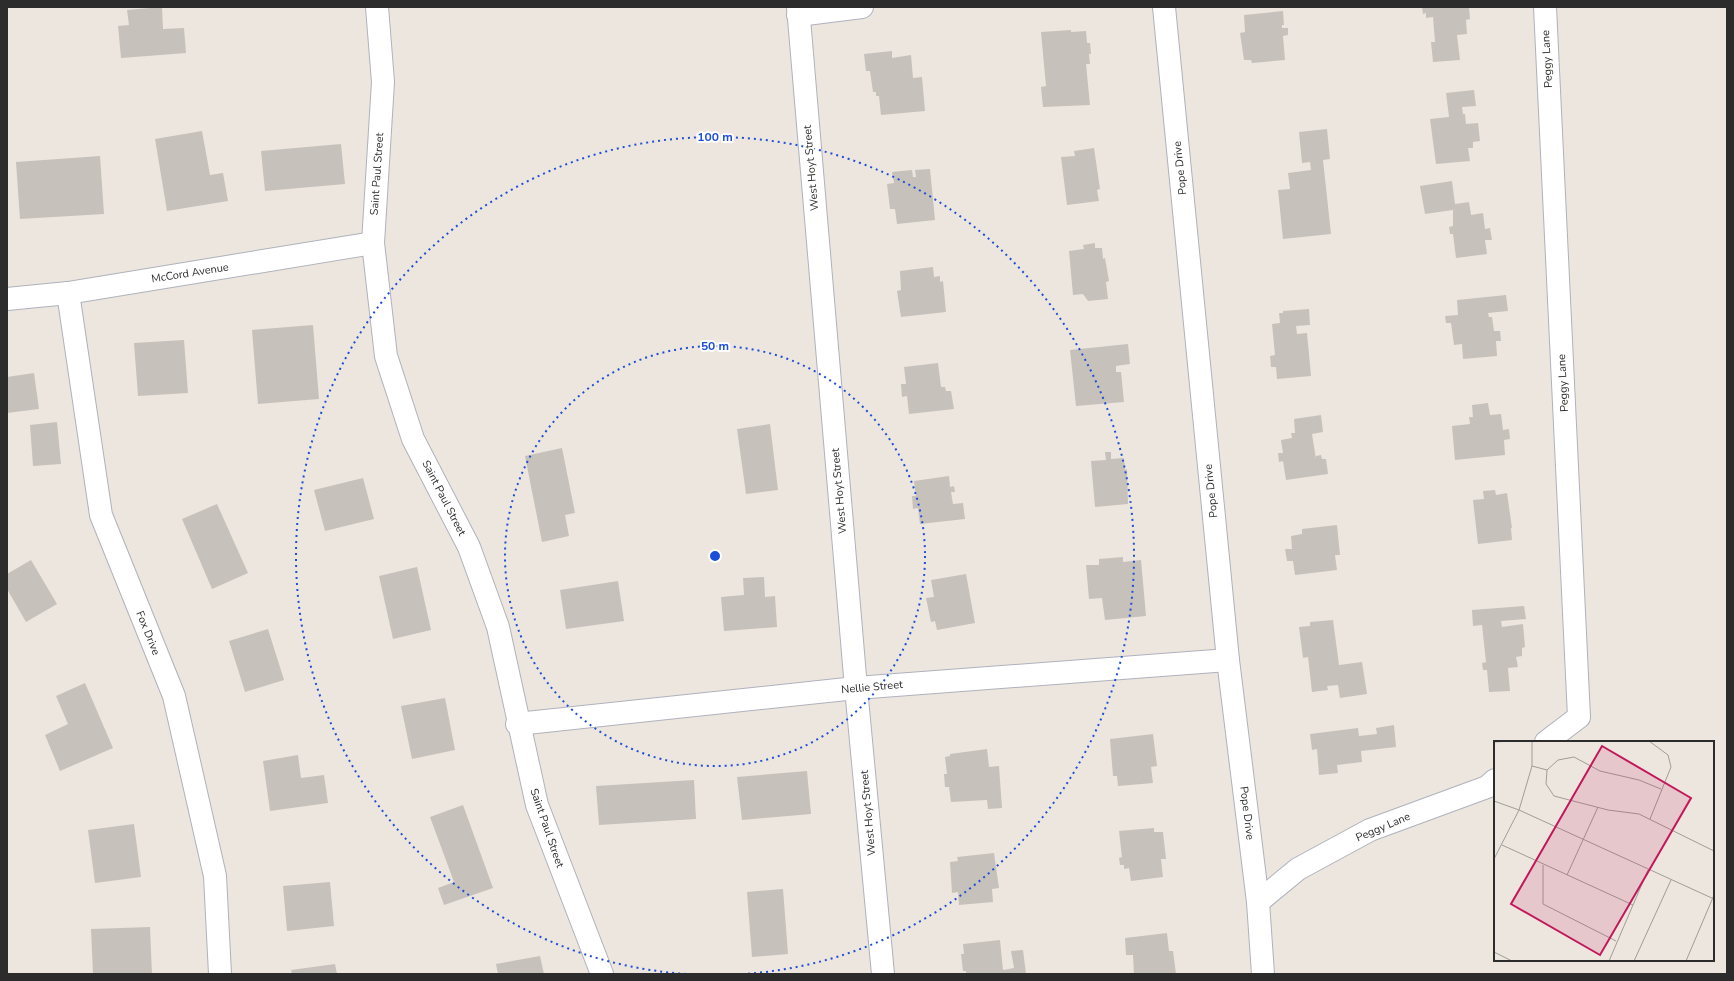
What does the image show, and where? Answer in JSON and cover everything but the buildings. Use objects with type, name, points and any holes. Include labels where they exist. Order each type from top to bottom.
[{"type":"street","name":"Saint Paul Street","points":[[377,7],[383,82],[373,243],[386,356],[414,439],[469,547],[475,562],[498,628],[517,724],[536,806],[602,974]]},
{"type":"street","points":[[798,11],[862,7]]},
{"type":"street","name":"Pope Drive","points":[[1164,7],[1228,660],[1258,902],[1263,974]]},
{"type":"street","name":"Peggy Lane","points":[[1545,7],[1578,717],[1547,741]]},
{"type":"street","name":"West Hoyt Street","points":[[798,11],[856,688],[883,974]]},
{"type":"street","name":"McCord Avenue","points":[[7,299],[68,293],[373,243]]},
{"type":"street","name":"Fox Drive","points":[[68,293],[101,515],[174,696],[215,876],[220,974]]},
{"type":"street","name":"Nellie Street","points":[[517,724],[856,688],[1228,660]]},
{"type":"street","name":"Peggy Lane","points":[[1258,902],[1298,870],[1370,830],[1487,787],[1494,781]]}]
